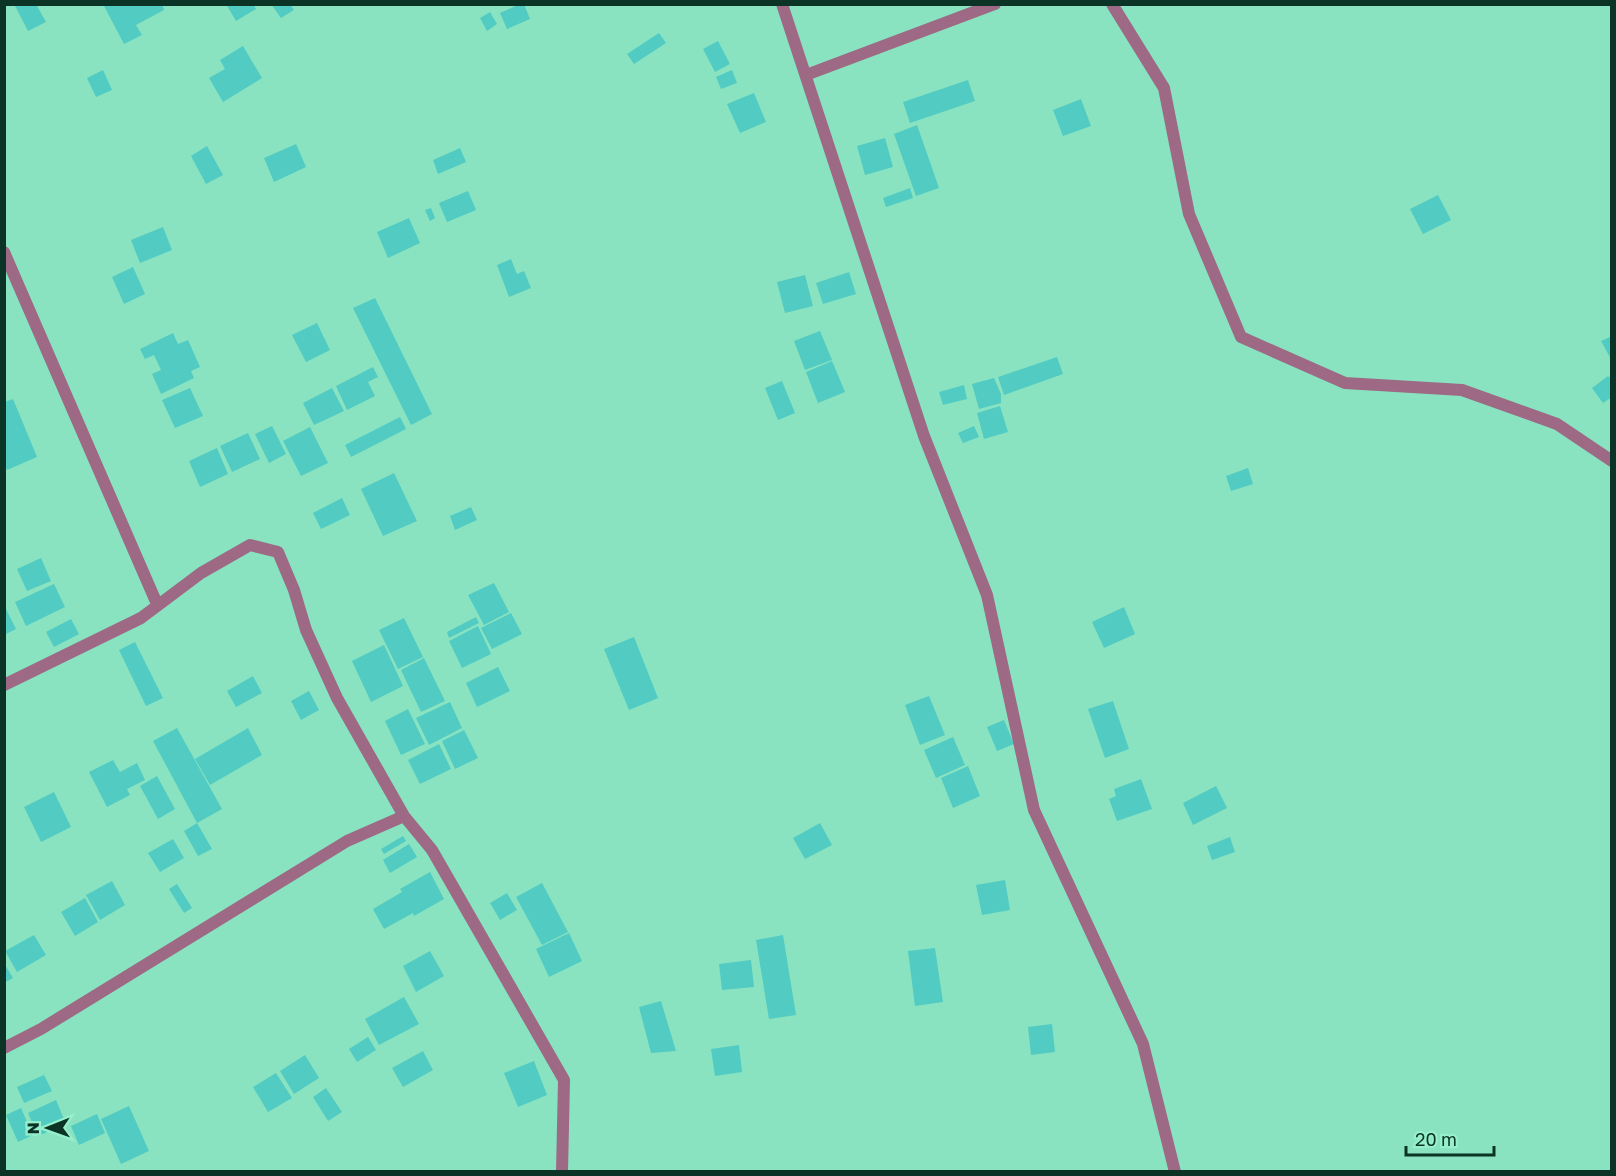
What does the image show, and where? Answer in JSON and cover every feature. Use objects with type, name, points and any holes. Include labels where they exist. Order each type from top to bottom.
[{"type":"street","points":[[782,4],[924,436],[987,595],[1034,810],[1143,1044],[1175,1172]]},
{"type":"street","points":[[806,75],[995,4]]},
{"type":"street","points":[[1112,4],[1164,88],[1189,214],[1241,338],[1345,382],[1462,390],[1557,424],[1611,461]]},
{"type":"street","points":[[4,252],[157,604]]},
{"type":"street","points":[[4,685],[141,618],[201,573],[250,545],[278,552],[294,590],[306,630],[337,698],[404,816],[432,850],[564,1080],[562,1172]]},
{"type":"street","points":[[4,1048],[62,1017],[347,841],[404,816]]},
{"type":"building","points":[[14,4],[36,4],[46,22],[28,31]]},
{"type":"building","points":[[103,4],[162,4],[164,10],[136,25],[142,35],[124,44]]},
{"type":"building","points":[[226,4],[253,4],[256,9],[236,21]]},
{"type":"building","points":[[271,4],[290,4],[294,10],[281,18]]},
{"type":"building","points":[[524,4],[530,19],[507,29],[500,13]]},
{"type":"building","points":[[490,12],[497,24],[487,31],[480,18]]},
{"type":"building","points":[[659,33],[666,43],[634,64],[627,54]]},
{"type":"building","points":[[718,41],[730,64],[715,72],[703,49]]},
{"type":"building","points":[[243,46],[262,78],[223,102],[209,78],[225,69],[220,60]]},
{"type":"building","points":[[103,70],[112,90],[96,97],[87,78]]},
{"type":"building","points":[[732,70],[737,83],[721,89],[716,77]]},
{"type":"building","points":[[968,80],[975,101],[910,123],[903,102]]},
{"type":"building","points":[[754,93],[766,122],[740,133],[727,104]]},
{"type":"building","points":[[1081,99],[1091,126],[1063,136],[1053,110]]},
{"type":"building","points":[[917,125],[939,188],[916,196],[894,134]]},
{"type":"building","points":[[885,138],[893,167],[865,175],[857,146]]},
{"type":"building","points":[[296,144],[306,167],[274,182],[264,158]]},
{"type":"building","points":[[207,146],[223,175],[206,184],[191,156]]},
{"type":"building","points":[[460,148],[466,162],[438,174],[433,160]]},
{"type":"building","points":[[910,188],[913,198],[886,207],[883,198]]},
{"type":"building","points":[[468,191],[476,210],[447,222],[439,203]]},
{"type":"building","points":[[1438,195],[1451,220],[1423,234],[1410,209]]},
{"type":"building","points":[[431,208],[435,218],[430,221],[425,210]]},
{"type":"building","points":[[409,218],[420,243],[388,258],[377,232]]},
{"type":"building","points":[[163,227],[172,250],[140,263],[131,240]]},
{"type":"building","points":[[511,259],[517,274],[524,271],[531,288],[509,297],[497,265]]},
{"type":"building","points":[[133,267],[145,294],[124,304],[112,277]]},
{"type":"building","points":[[849,272],[856,294],[823,304],[816,283]]},
{"type":"building","points":[[805,275],[813,306],[785,313],[777,282]]},
{"type":"building","points":[[375,298],[432,414],[411,425],[353,308]]},
{"type":"building","points":[[317,323],[330,350],[306,362],[292,335]]},
{"type":"building","points":[[820,331],[832,360],[805,370],[794,341]]},
{"type":"building","points":[[173,333],[178,344],[188,340],[200,367],[191,371],[194,378],[161,394],[152,374],[161,370],[154,355],[145,359],[140,349]]},
{"type":"building","points":[[1612,336],[1612,361],[1601,341]]},
{"type":"building","points":[[1057,357],[1063,374],[1004,395],[998,377]]},
{"type":"building","points":[[832,361],[845,392],[818,403],[806,372]]},
{"type":"building","points":[[373,367],[378,377],[368,382],[375,396],[347,410],[336,386]]},
{"type":"building","points":[[1608,376],[1612,380],[1612,397],[1603,403],[1592,388]]},
{"type":"building","points":[[994,378],[1001,394],[1001,403],[979,409],[972,384]]},
{"type":"building","points":[[782,381],[795,413],[778,420],[765,388]]},
{"type":"building","points":[[964,385],[967,399],[943,405],[939,392]]},
{"type":"building","points":[[190,388],[203,416],[175,428],[162,400]]},
{"type":"building","points":[[332,388],[344,411],[314,425],[303,403]]},
{"type":"building","points":[[13,399],[37,457],[7,470],[4,463],[4,402]]},
{"type":"building","points":[[1000,406],[1008,432],[984,439],[977,413]]},
{"type":"building","points":[[400,417],[406,429],[351,457],[345,445]]},
{"type":"building","points":[[272,426],[286,454],[269,463],[255,434]]},
{"type":"building","points":[[974,426],[979,437],[963,443],[958,433]]},
{"type":"building","points":[[310,427],[328,463],[301,476],[283,441]]},
{"type":"building","points":[[248,433],[260,459],[232,472],[220,446]]},
{"type":"building","points":[[217,448],[228,474],[200,487],[189,461]]},
{"type":"building","points":[[1248,468],[1253,484],[1231,491],[1226,476]]},
{"type":"building","points":[[394,473],[417,521],[383,536],[361,489]]},
{"type":"building","points":[[342,498],[350,515],[321,529],[313,513]]},
{"type":"building","points":[[471,507],[477,520],[455,530],[450,516]]},
{"type":"building","points":[[41,558],[51,581],[27,591],[17,569]]},
{"type":"building","points":[[494,583],[509,612],[484,625],[468,595]]},
{"type":"building","points":[[54,584],[65,607],[26,626],[15,602]]},
{"type":"building","points":[[4,605],[16,629],[4,635]]},
{"type":"building","points":[[1124,607],[1135,634],[1104,648],[1092,622]]},
{"type":"building","points":[[511,613],[522,634],[492,649],[481,628]]},
{"type":"building","points":[[476,617],[479,623],[449,638],[447,632]]},
{"type":"building","points":[[404,618],[423,657],[398,669],[379,630]]},
{"type":"building","points":[[71,619],[79,634],[54,647],[46,632]]},
{"type":"building","points":[[478,626],[491,654],[462,668],[449,641]]},
{"type":"building","points":[[634,637],[658,698],[629,710],[604,649]]},
{"type":"building","points":[[135,642],[163,698],[146,706],[119,650]]},
{"type":"building","points":[[384,645],[403,686],[371,702],[352,661]]},
{"type":"building","points":[[424,658],[445,701],[421,712],[401,670]]},
{"type":"building","points":[[498,667],[510,691],[477,707],[466,683]]},
{"type":"building","points":[[253,676],[262,693],[236,707],[227,691]]},
{"type":"building","points":[[309,691],[319,710],[301,720],[291,701]]},
{"type":"building","points":[[929,696],[945,735],[920,745],[905,705]]},
{"type":"building","points":[[1113,701],[1129,749],[1105,758],[1088,709]]},
{"type":"building","points":[[450,702],[462,728],[429,745],[416,718]]},
{"type":"building","points":[[408,709],[425,744],[401,755],[385,721]]},
{"type":"building","points":[[1004,720],[1014,744],[997,751],[987,727]]},
{"type":"building","points":[[177,728],[222,809],[197,823],[153,741]]},
{"type":"building","points":[[248,728],[262,755],[210,785],[195,759]]},
{"type":"building","points":[[464,730],[478,758],[455,769],[442,741]]},
{"type":"building","points":[[953,737],[965,765],[936,778],[924,750]]},
{"type":"building","points":[[439,744],[451,769],[420,784],[408,760]]},
{"type":"building","points":[[113,760],[120,772],[137,763],[145,780],[127,789],[130,795],[107,807],[89,772]]},
{"type":"building","points":[[968,766],[980,796],[953,808],[941,778]]},
{"type":"building","points":[[157,776],[175,809],[158,819],[140,786]]},
{"type":"building","points":[[1141,779],[1152,809],[1117,821],[1109,799],[1116,796],[1114,789]]},
{"type":"building","points":[[1216,786],[1227,808],[1193,825],[1183,803]]},
{"type":"building","points":[[54,792],[71,827],[41,842],[24,807]]},
{"type":"building","points":[[197,823],[212,849],[198,856],[184,831]]},
{"type":"building","points":[[820,823],[832,845],[805,859],[793,838]]},
{"type":"building","points":[[403,836],[406,841],[384,854],[381,849]]},
{"type":"building","points":[[1230,837],[1235,852],[1212,860],[1207,846]]},
{"type":"building","points":[[173,839],[184,858],[160,872],[148,853]]},
{"type":"building","points":[[409,844],[417,857],[390,873],[383,860]]},
{"type":"building","points":[[430,872],[444,899],[384,929],[373,909],[402,892],[400,889]]},
{"type":"building","points":[[1005,880],[1010,910],[982,915],[976,885]]},
{"type":"building","points":[[112,881],[125,905],[100,920],[86,895]]},
{"type":"building","points":[[542,883],[568,932],[542,945],[516,897]]},
{"type":"building","points":[[177,884],[192,908],[184,913],[169,889]]},
{"type":"building","points":[[507,893],[517,910],[500,920],[490,903]]},
{"type":"building","points":[[85,898],[98,922],[75,936],[61,912]]},
{"type":"building","points":[[569,933],[582,961],[549,977],[536,949]]},
{"type":"building","points":[[34,935],[46,955],[17,972],[5,951]]},
{"type":"building","points":[[783,935],[796,1015],[769,1019],[756,940]]},
{"type":"building","points":[[935,948],[943,1002],[915,1006],[908,951]]},
{"type":"building","points":[[430,951],[444,976],[416,992],[403,966]]},
{"type":"building","points":[[751,960],[754,987],[722,990],[719,964]]},
{"type":"building","points":[[4,963],[13,978],[4,983]]},
{"type":"building","points":[[404,997],[419,1024],[379,1045],[365,1019]]},
{"type":"building","points":[[661,1001],[676,1051],[651,1053],[639,1007]]},
{"type":"building","points":[[1052,1024],[1055,1052],[1031,1055],[1028,1027]]},
{"type":"building","points":[[368,1037],[376,1050],[357,1062],[349,1049]]},
{"type":"building","points":[[739,1045],[742,1072],[715,1076],[711,1049]]},
{"type":"building","points":[[423,1051],[433,1070],[403,1087],[392,1068]]},
{"type":"building","points":[[305,1055],[319,1078],[294,1094],[280,1071]]},
{"type":"building","points":[[534,1061],[547,1095],[518,1107],[504,1073]]},
{"type":"building","points":[[276,1073],[292,1098],[268,1112],[253,1087]]},
{"type":"building","points":[[44,1075],[52,1091],[24,1103],[17,1087]]},
{"type":"building","points":[[326,1088],[342,1112],[328,1121],[313,1097]]},
{"type":"building","points":[[56,1100],[66,1124],[38,1136],[28,1113]]},
{"type":"building","points":[[129,1106],[149,1151],[121,1164],[101,1119]]},
{"type":"building","points":[[21,1108],[33,1135],[18,1142],[6,1115]]},
{"type":"building","points":[[97,1114],[105,1133],[79,1145],[71,1126]]}]
